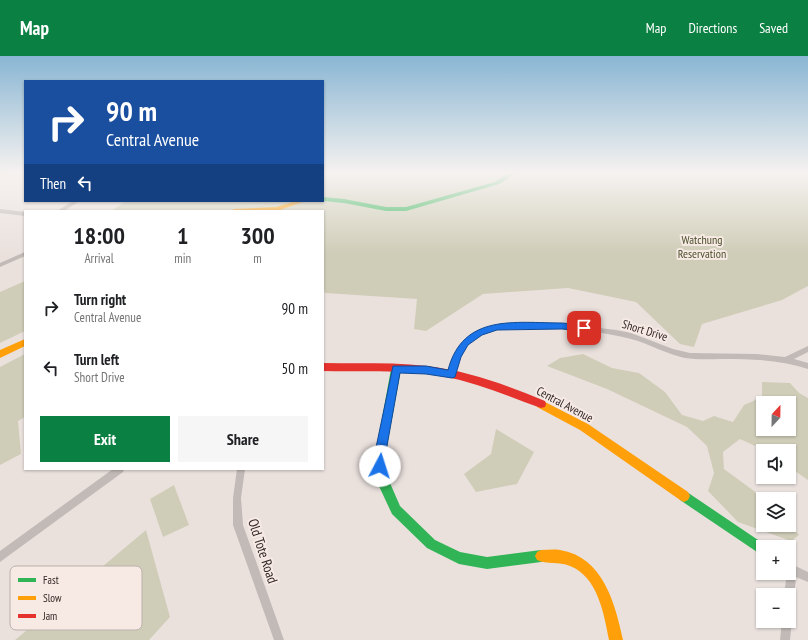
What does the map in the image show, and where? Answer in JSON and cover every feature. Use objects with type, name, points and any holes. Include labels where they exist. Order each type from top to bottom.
[{"type":"street","points":[[328,199],[343,200],[391,209],[406,209],[440,199]]},
{"type":"street","points":[[62,210],[75,202]]},
{"type":"street","points":[[256,210],[277,209],[301,202]]},
{"type":"street","points":[[0,211],[24,214]]},
{"type":"street","points":[[0,265],[24,254]]},
{"type":"street","name":"Short Drive","points":[[452,374],[456,356],[470,339],[490,328],[511,326],[562,326],[611,332],[631,336],[685,355],[761,357],[785,360],[808,366]]},
{"type":"street","points":[[0,354],[24,342]]},
{"type":"street","points":[[785,360],[808,349]]},
{"type":"street","name":"Central Avenue","points":[[324,367],[426,370],[452,374],[520,395],[551,409],[584,427],[756,545]]},
{"type":"street","points":[[396,369],[380,457],[384,484],[396,510],[431,544],[459,558],[487,563],[551,555],[561,556],[580,564],[592,575],[603,589],[611,611],[616,640]]},
{"type":"street","points":[[0,557],[119,470]]},
{"type":"street","name":"Old Tote Road","points":[[241,470],[237,498],[238,525],[279,640]]},
{"type":"street","points":[[796,571],[808,576]]},
{"type":"street","points":[[785,640],[786,628]]},
{"type":"green space","name":"Watchung Reservation","points":[[324,199],[808,199],[808,286],[782,300],[702,324],[694,347],[680,344],[636,302],[568,288],[483,294],[426,331],[414,329],[417,299],[325,293],[324,210],[112,210],[124,202],[324,202]]},
{"type":"green space","points":[[24,281],[24,331],[0,343],[0,292]]},
{"type":"green space","points":[[583,354],[612,368],[639,373],[665,392],[682,415],[703,421],[714,416],[733,422],[744,405],[756,400],[756,436],[796,436],[796,396],[762,396],[762,382],[790,383],[799,393],[808,398],[808,480],[796,472],[796,444],[756,444],[756,446],[740,439],[723,452],[724,469],[756,492],[756,528],[738,522],[708,491],[714,473],[707,446],[687,427],[607,389],[547,366],[560,358]]},
{"type":"green space","points":[[24,355],[24,418],[18,421],[21,454],[0,465],[0,367]]},
{"type":"green space","points":[[496,429],[534,452],[517,484],[476,492],[464,474],[491,454]]},
{"type":"green space","points":[[174,485],[189,525],[163,537],[150,499]]},
{"type":"green space","points":[[146,530],[170,617],[149,640],[15,640],[27,630],[142,630],[142,566],[103,566]]},
{"type":"green space","points":[[796,531],[799,535],[792,540],[766,532]]},
{"type":"traffic: fast","points":[[326,199],[344,201],[386,209],[406,209],[440,199]]},
{"type":"traffic: fast","points":[[396,369],[380,457],[384,484],[396,510],[431,544],[459,558],[487,563],[541,556]]},
{"type":"traffic: fast","points":[[684,496],[756,545]]},
{"type":"traffic: slow","points":[[256,210],[277,209],[300,202]]},
{"type":"traffic: slow","points":[[0,354],[24,342]]},
{"type":"traffic: slow","points":[[541,404],[584,427],[684,496]]},
{"type":"traffic: slow","points":[[541,556],[559,556],[574,561],[586,569],[596,580],[603,593],[613,624],[616,640]]},
{"type":"traffic: jam","points":[[324,367],[402,368],[442,372],[485,383],[541,404]]},
{"type":"route","points":[[380,466],[380,457],[396,369],[426,370],[452,374],[456,356],[465,343],[479,333],[496,327],[562,326],[584,328]]}]
